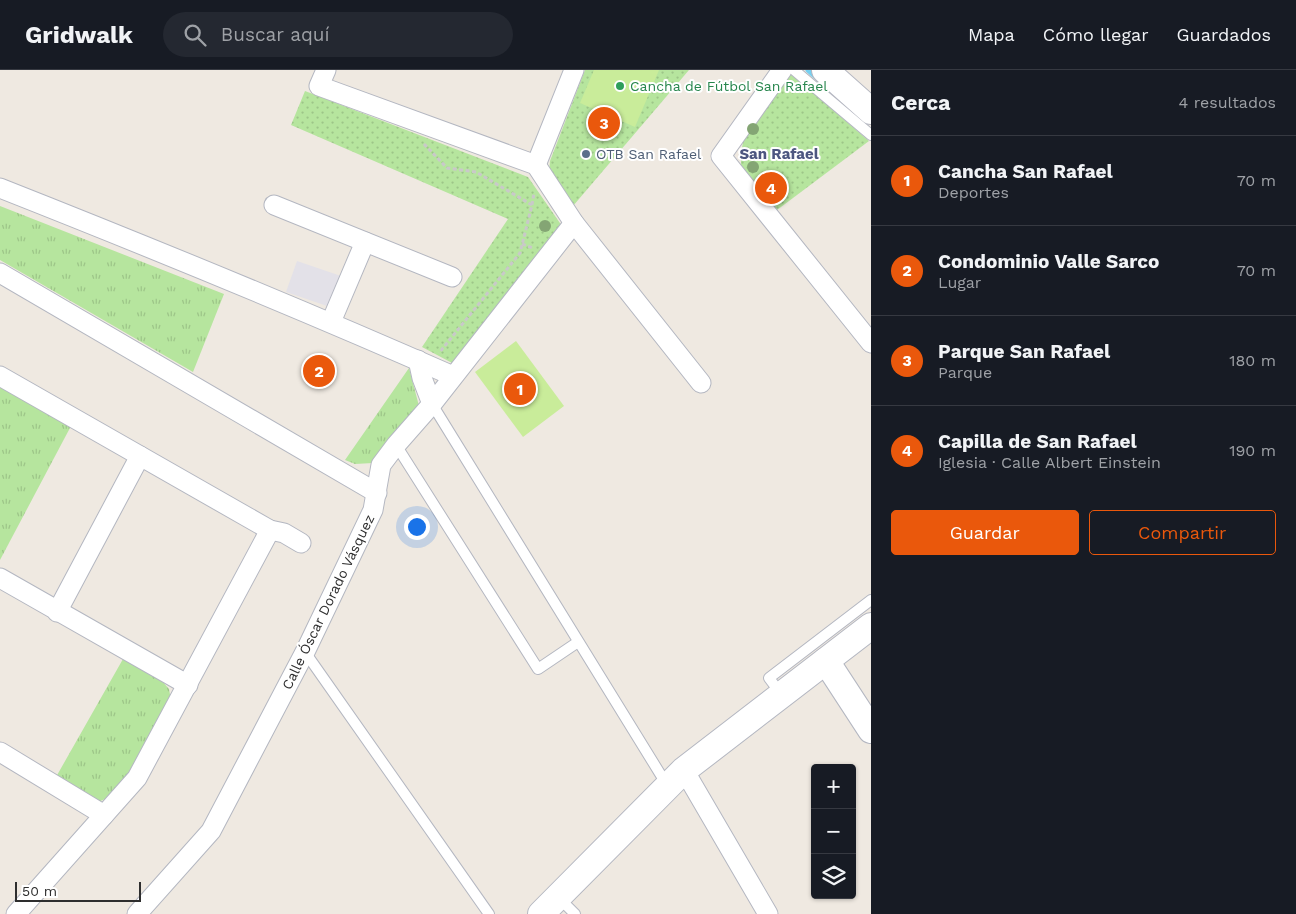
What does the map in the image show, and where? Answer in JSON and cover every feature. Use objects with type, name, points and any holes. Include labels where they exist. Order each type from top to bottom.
[{"type":"main road","points":[[825,70],[871,111]]},
{"type":"main road","points":[[558,908],[675,778],[871,626]]},
{"type":"main road","points":[[826,661],[871,730]]},
{"type":"street","points":[[326,70],[320,86],[536,165],[574,223],[701,383]]},
{"type":"street","points":[[536,165],[574,70]]},
{"type":"street","points":[[782,70],[721,156],[871,343]]},
{"type":"street","points":[[0,188],[331,322],[453,376]]},
{"type":"street","points":[[274,204],[452,277]]},
{"type":"street","name":"Calle Óscar Dorado Vásquez","points":[[137,914],[211,831],[305,652],[373,510],[381,465],[432,404],[574,223]]},
{"type":"street","points":[[331,322],[365,242]]},
{"type":"street","points":[[0,273],[377,493]]},
{"type":"street","points":[[424,363],[422,378],[432,404]]},
{"type":"street","points":[[0,376],[270,530],[284,533],[302,543]]},
{"type":"street","points":[[57,612],[140,456]]},
{"type":"street","points":[[16,914],[137,778],[270,530]]},
{"type":"street","points":[[0,578],[188,685]]},
{"type":"street","points":[[0,752],[104,815]]},
{"type":"street","points":[[675,778],[768,914]]},
{"type":"lane","points":[[794,70],[871,135]]},
{"type":"lane","points":[[432,404],[578,642],[675,778]]},
{"type":"lane","points":[[396,445],[538,669],[578,642]]},
{"type":"lane","points":[[782,695],[768,678],[871,600]]},
{"type":"lane","points":[[305,652],[489,914]]},
{"type":"path","points":[[422,142],[447,168],[476,172],[532,205],[520,253],[424,363]]},
{"type":"shaded area","points":[[297,261],[341,276],[330,307],[286,292]]},
{"type":"green space","points":[[585,70],[689,70],[573,206],[549,172],[550,161]]},
{"type":"green space","name":"Cancha de Fútbol San Rafael","points":[[594,70],[659,70],[635,127],[580,103]]},
{"type":"green space","points":[[788,71],[869,141],[777,210],[741,168],[741,152],[744,138]]},
{"type":"green space","points":[[305,91],[528,177],[562,226],[454,364],[422,347],[508,219],[291,125]]},
{"type":"green space","points":[[0,206],[224,294],[193,372],[0,260]]},
{"type":"green space","points":[[516,341],[564,406],[523,437],[475,372]]},
{"type":"green space","points":[[409,368],[419,406],[389,438],[373,463],[355,464],[345,460]]},
{"type":"green space","points":[[0,384],[71,426],[0,560]]},
{"type":"green space","points":[[123,659],[162,681],[169,689],[171,700],[142,758],[132,773],[111,796],[98,802],[56,777]]},
{"type":"waterway","points":[[808,70],[816,77]]},
{"type":"place","name":"Cancha de Fútbol San Rafael","points":[[620,86]]},
{"type":"place","name":"Parque San Rafael","points":[[604,123]]},
{"type":"place","name":"OTB San Rafael","points":[[586,154]]},
{"type":"place","name":"Capilla de San Rafael","points":[[771,188]]},
{"type":"place","name":"Condominio Valle Sarco","points":[[319,371]]},
{"type":"place","name":"Cancha San Rafael","points":[[520,389]]},
{"type":"district","name":"San Rafael","points":[[779,154]]}]
